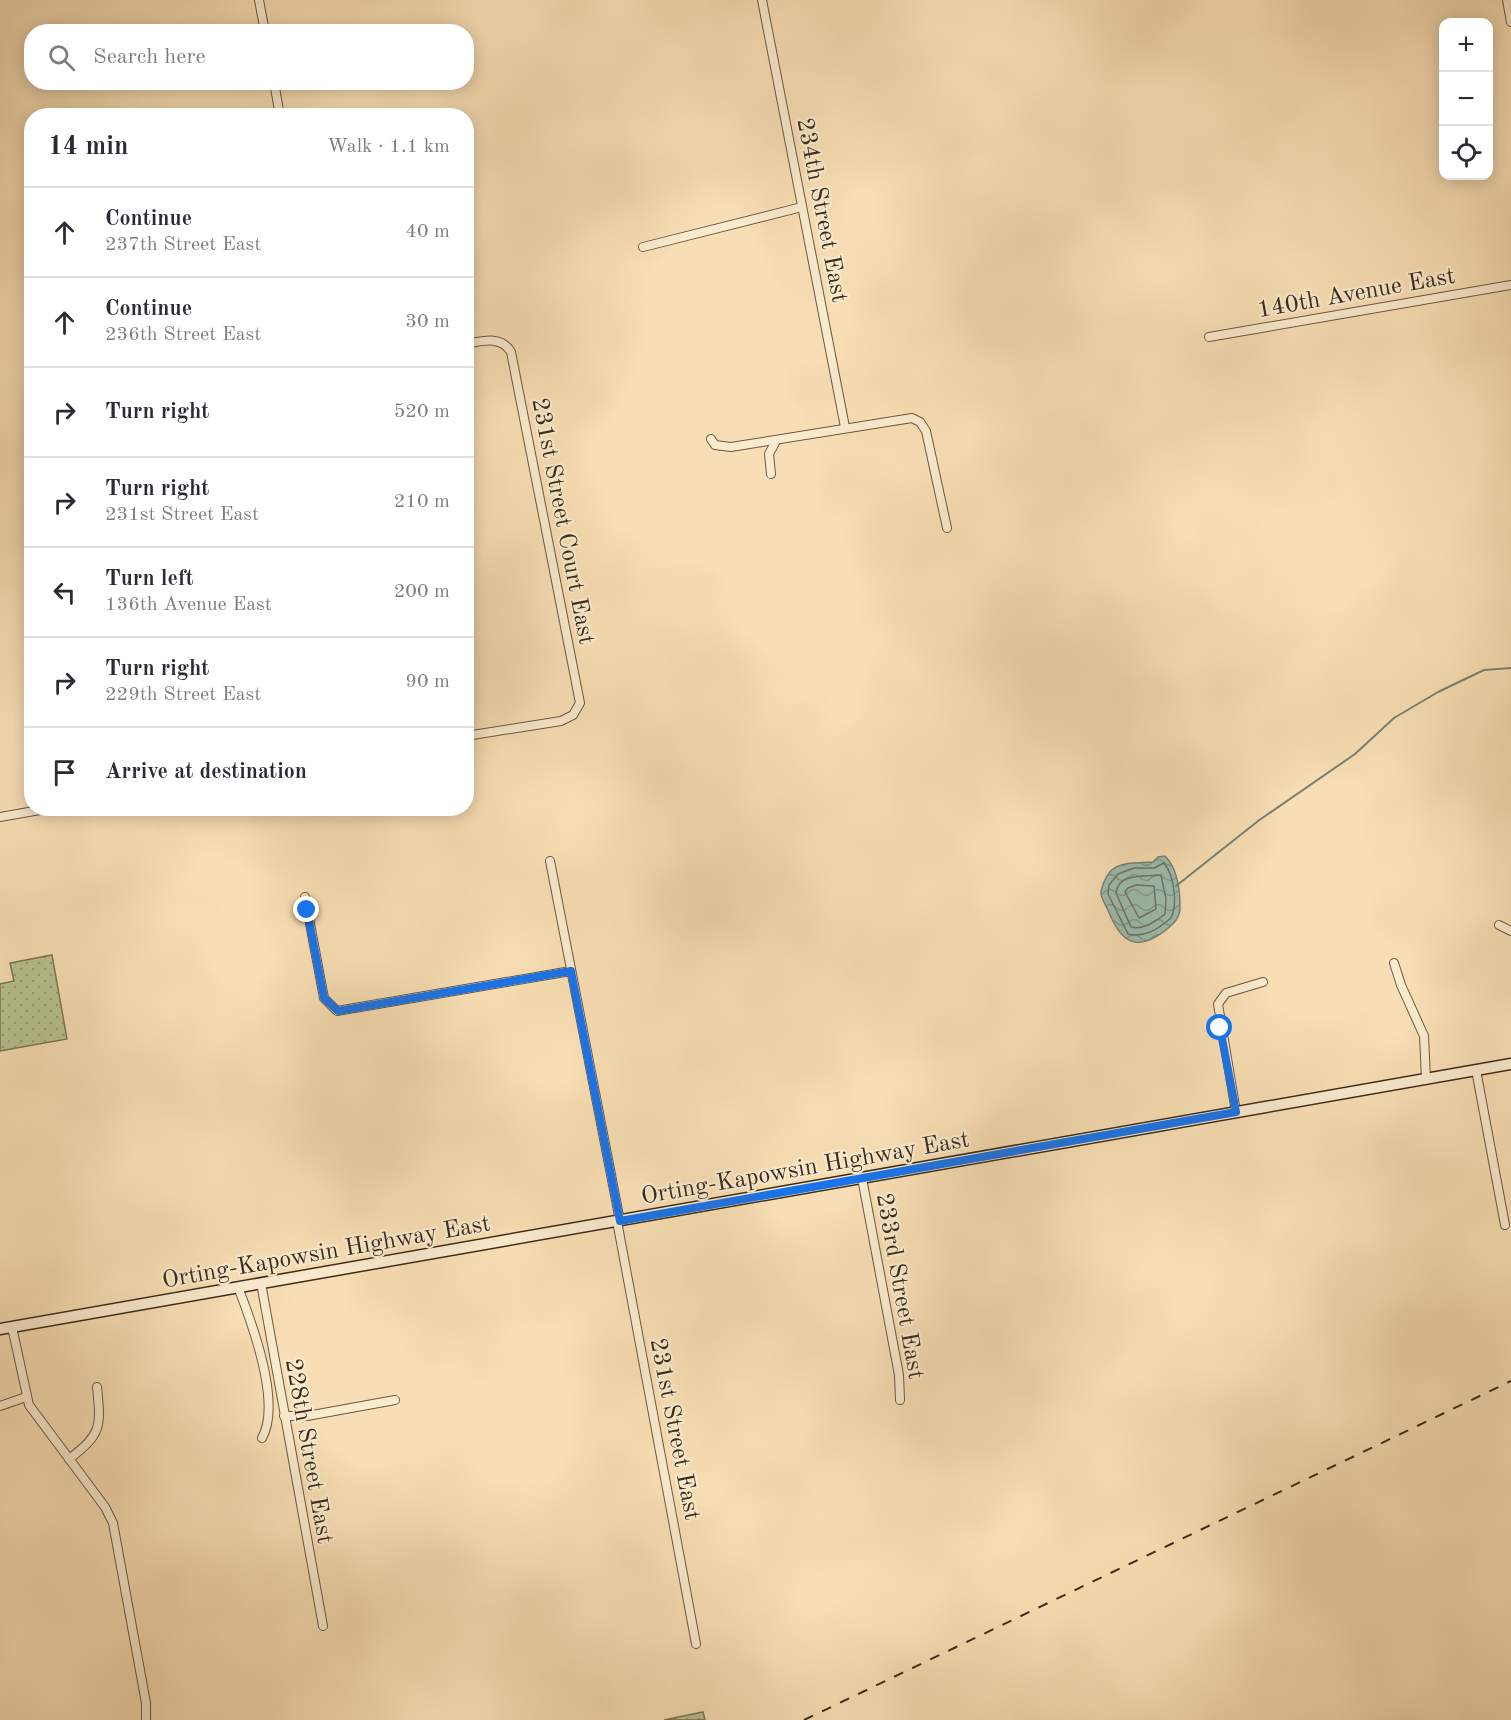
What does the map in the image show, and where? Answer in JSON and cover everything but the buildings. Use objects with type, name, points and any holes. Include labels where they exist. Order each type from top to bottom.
[{"type":"main road","name":"Orting-Kapowsin Highway East","points":[[0,1329],[1511,1064]]},
{"type":"street","points":[[259,0],[264,24]]},
{"type":"street","name":"234th Street East","points":[[762,0],[845,427]]},
{"type":"street","points":[[1507,0],[1511,22]]},
{"type":"street","points":[[275,90],[279,108]]},
{"type":"street","points":[[643,247],[802,207]]},
{"type":"street","name":"140th Avenue East","points":[[1209,337],[1511,285]]},
{"type":"street","name":"231st Street Court East","points":[[474,343],[488,340],[502,344],[511,352],[578,693],[578,710],[561,721],[474,735]]},
{"type":"street","points":[[711,439],[715,445],[725,447],[776,441],[907,417],[916,420],[923,427],[928,438],[947,528]]},
{"type":"street","points":[[771,474],[769,454],[776,441]]},
{"type":"street","points":[[0,818],[24,813]]},
{"type":"street","name":"231st Street East","points":[[550,861],[696,1644]]},
{"type":"street","points":[[305,897],[324,998],[334,1010],[344,1012],[571,971]]},
{"type":"street","points":[[1499,925],[1511,931]]},
{"type":"street","points":[[1394,963],[1424,1035],[1426,1078]]},
{"type":"street","points":[[1236,1112],[1218,1004],[1226,993],[1263,982]]},
{"type":"street","points":[[1476,1070],[1505,1225]]},
{"type":"street","name":"233rd Street East","points":[[862,1178],[899,1375],[900,1400]]},
{"type":"street","name":"228th Street East","points":[[261,1284],[323,1626]]},
{"type":"street","points":[[238,1287],[255,1335],[266,1389],[269,1421],[262,1438]]},
{"type":"street","points":[[12,1327],[26,1397],[38,1419],[105,1507],[113,1523],[146,1703],[146,1720]]},
{"type":"street","points":[[69,1460],[95,1436],[99,1418],[97,1387]]},
{"type":"street","points":[[0,1406],[26,1397]]},
{"type":"street","points":[[284,1416],[307,1416],[395,1400]]},
{"type":"green space","points":[[52,955],[67,1039],[0,1051],[0,984],[14,981],[10,963]]},
{"type":"green space","points":[[703,1712],[705,1720],[664,1720]]},
{"type":"water","points":[[1165,856],[1173,867],[1179,886],[1179,914],[1172,925],[1156,937],[1148,941],[1133,942],[1120,933],[1115,925],[1102,896],[1103,884],[1117,866],[1153,862],[1158,857]]},
{"type":"waterway","points":[[1176,886],[1258,821],[1355,754],[1394,718],[1438,692],[1484,670],[1511,668]]},
{"type":"railway","points":[[804,1720],[1511,1381]]},
{"type":"route","points":[[307,910],[324,998],[330,1007],[338,1011],[344,1012],[571,971],[620,1221],[1236,1112],[1220,1028]]}]
